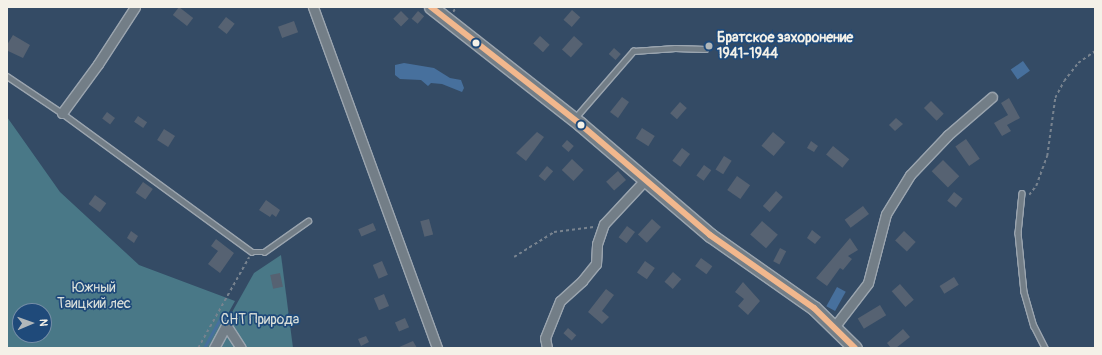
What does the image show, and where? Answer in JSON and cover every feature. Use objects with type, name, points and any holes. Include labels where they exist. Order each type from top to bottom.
[{"type":"street","points":[[62,113],[98,64],[135,7]]},
{"type":"street","points":[[313,7],[437,348]]},
{"type":"street","points":[[431,7],[574,119],[710,235],[814,308],[835,326],[855,348]]},
{"type":"street","points":[[835,326],[868,283],[886,214],[910,175],[948,135],[992,97]]},
{"type":"street","points":[[547,348],[545,338],[560,301],[582,281],[596,264],[597,244],[604,224],[644,180]]},
{"type":"street","points":[[214,348],[226,325],[241,348]]},
{"type":"lane","points":[[574,119],[633,51],[675,48],[705,49]]},
{"type":"lane","points":[[7,76],[62,113],[252,252],[264,252],[308,220]]},
{"type":"lane","points":[[1022,193],[1018,245],[1024,292],[1034,326],[1045,348]]},
{"type":"path","points":[[1020,205],[1036,186],[1047,156],[1055,98],[1064,81],[1078,63],[1095,51]]},
{"type":"path","points":[[514,257],[554,232],[582,230],[604,224]]},
{"type":"path","points":[[198,348],[252,252]]},
{"type":"green space","name":"Южный Таицкий лес","points":[[7,117],[60,192],[139,265],[235,301],[209,348],[7,348]]},
{"type":"green space","name":"СНТ Природа","points":[[281,255],[293,348],[212,348],[254,273]]},
{"type":"shaded area","points":[[1023,61],[1030,71],[1018,79],[1011,70]]},
{"type":"shaded area","points":[[404,63],[434,68],[450,78],[461,80],[464,88],[462,92],[442,84],[431,83],[428,86],[421,80],[400,79],[395,75],[395,65]]},
{"type":"shaded area","points":[[837,287],[846,292],[835,311],[826,306]]},
{"type":"building","points":[[179,7],[193,18],[187,26],[173,15]]},
{"type":"building","points":[[572,10],[580,17],[572,27],[563,20]]},
{"type":"building","points":[[401,11],[409,19],[401,27],[393,19]]},
{"type":"building","points":[[418,11],[424,16],[418,24],[412,19]]},
{"type":"building","points":[[226,17],[235,24],[227,34],[218,27]]},
{"type":"building","points":[[294,21],[298,32],[282,38],[278,27]]},
{"type":"building","points":[[13,35],[30,45],[23,58],[8,51],[7,45]]},
{"type":"building","points":[[540,36],[550,45],[543,52],[533,43]]},
{"type":"building","points":[[574,36],[583,44],[571,57],[562,49]]},
{"type":"building","points":[[614,48],[621,54],[616,60],[609,54]]},
{"type":"building","points":[[622,97],[629,102],[618,118],[610,112]]},
{"type":"building","points":[[1009,98],[1020,118],[1007,125],[1011,131],[1002,136],[994,123],[1008,115],[1001,103]]},
{"type":"building","points":[[931,101],[944,114],[937,121],[924,108]]},
{"type":"building","points":[[680,102],[687,108],[677,119],[670,113]]},
{"type":"building","points":[[107,112],[115,118],[110,124],[102,118]]},
{"type":"building","points":[[138,116],[147,122],[143,128],[134,122]]},
{"type":"building","points":[[896,118],[903,124],[895,131],[889,125]]},
{"type":"building","points":[[642,128],[655,136],[648,146],[636,138]]},
{"type":"building","points":[[164,129],[175,136],[168,147],[157,140]]},
{"type":"building","points":[[537,132],[544,137],[526,161],[516,153]]},
{"type":"building","points":[[773,132],[785,142],[774,156],[761,146]]},
{"type":"building","points":[[966,139],[980,159],[969,166],[955,146]]},
{"type":"building","points":[[567,140],[574,146],[569,152],[562,146]]},
{"type":"building","points":[[811,141],[818,146],[814,152],[807,148]]},
{"type":"building","points":[[833,146],[849,159],[842,168],[826,155]]},
{"type":"building","points":[[682,148],[690,154],[680,167],[672,161]]},
{"type":"building","points":[[724,156],[732,161],[723,174],[716,170]]},
{"type":"building","points":[[572,159],[584,170],[573,181],[562,170]]},
{"type":"building","points":[[943,160],[959,176],[948,188],[932,171]]},
{"type":"building","points":[[704,165],[711,170],[704,181],[696,176]]},
{"type":"building","points":[[547,166],[553,171],[545,181],[539,176]]},
{"type":"building","points":[[618,171],[626,180],[614,191],[606,182]]},
{"type":"building","points":[[737,176],[750,185],[740,199],[727,190]]},
{"type":"building","points":[[143,182],[153,189],[145,200],[136,193]]},
{"type":"building","points":[[776,191],[783,197],[770,212],[763,206]]},
{"type":"building","points":[[954,192],[963,199],[956,207],[947,201]]},
{"type":"building","points":[[95,195],[106,203],[100,212],[89,204]]},
{"type":"building","points":[[266,200],[280,210],[276,217],[272,214],[270,217],[259,210]]},
{"type":"building","points":[[863,206],[869,214],[851,228],[845,220]]},
{"type":"building","points":[[429,219],[433,234],[424,237],[420,221]]},
{"type":"building","points":[[652,219],[661,227],[647,243],[638,235]]},
{"type":"building","points":[[762,221],[778,235],[766,248],[750,235]]},
{"type":"building","points":[[373,223],[376,230],[361,237],[358,229]]},
{"type":"building","points":[[627,226],[635,232],[627,243],[619,237]]},
{"type":"building","points":[[812,230],[821,237],[815,244],[807,238]]},
{"type":"building","points":[[131,231],[138,236],[134,243],[127,238]]},
{"type":"building","points":[[904,231],[916,242],[907,251],[895,241]]},
{"type":"building","points":[[850,238],[858,250],[848,256],[852,259],[843,270],[840,268],[827,286],[816,278]]},
{"type":"building","points":[[216,239],[234,253],[220,273],[208,264],[218,251],[211,246]]},
{"type":"building","points":[[780,248],[786,251],[779,265],[773,261]]},
{"type":"building","points":[[701,258],[712,266],[706,274],[695,266]]},
{"type":"building","points":[[382,261],[388,275],[379,279],[373,265]]},
{"type":"building","points":[[645,261],[655,268],[647,279],[637,272]]},
{"type":"building","points":[[673,272],[681,279],[673,289],[664,282]]},
{"type":"building","points":[[280,273],[283,287],[273,289],[270,275]]},
{"type":"building","points":[[954,277],[959,285],[944,294],[940,286]]},
{"type":"building","points":[[743,282],[760,301],[748,315],[738,306],[744,299],[735,292]]},
{"type":"building","points":[[900,284],[914,300],[905,307],[892,291]]},
{"type":"building","points":[[606,289],[614,295],[602,311],[609,317],[602,324],[588,312]]},
{"type":"building","points":[[384,294],[389,306],[379,310],[374,298]]},
{"type":"building","points":[[880,305],[886,315],[864,329],[858,318]]},
{"type":"building","points":[[405,318],[409,327],[399,332],[395,322]]},
{"type":"building","points":[[568,328],[576,335],[572,340],[563,333]]},
{"type":"building","points":[[903,329],[910,337],[896,348],[891,348],[887,343]]},
{"type":"building","points":[[366,336],[369,342],[361,346],[358,339]]},
{"type":"building","points":[[413,341],[417,348],[397,348]]},
{"type":"waterway","points":[[204,348],[223,314],[229,322]]},
{"type":"transit line","points":[[431,7],[580,124],[710,235],[814,308],[855,348]]},
{"type":"place","name":"Братское захоронение 1941-1944","points":[[709,46]]}]
